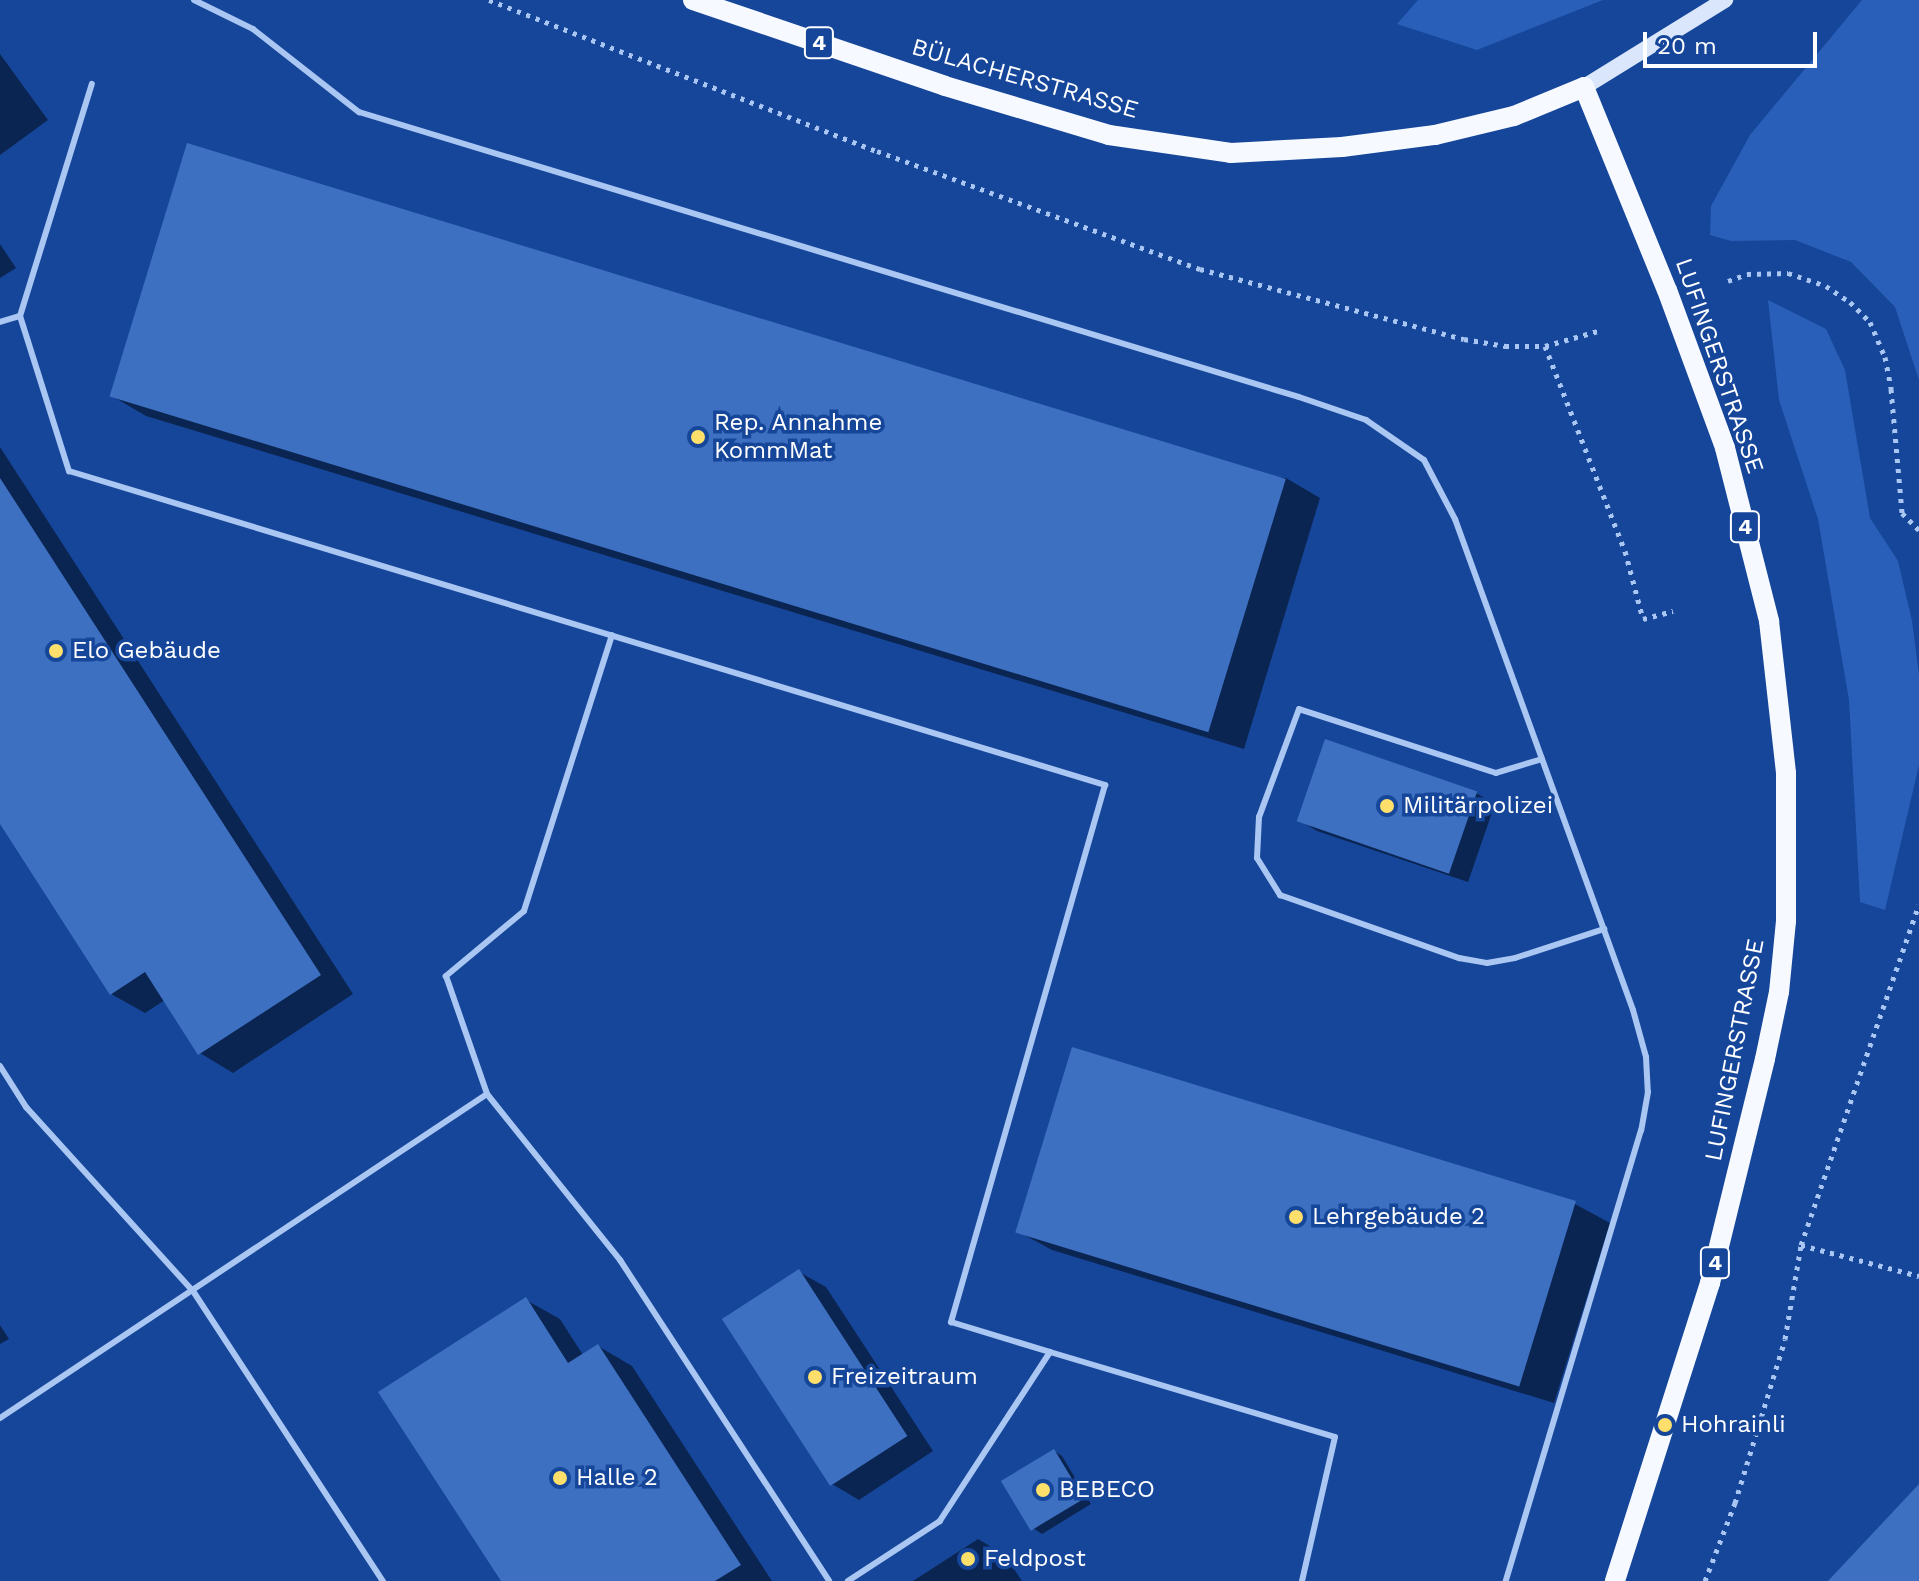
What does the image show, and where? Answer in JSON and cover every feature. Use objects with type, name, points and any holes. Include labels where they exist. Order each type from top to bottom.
[{"type":"main road","name":"BÜLACHERSTRASSE","points":[[693,0],[945,86],[1109,135],[1231,153],[1342,147],[1435,135],[1514,116],[1584,87]]},
{"type":"main road","points":[[1584,87],[1725,0]]},
{"type":"main road","name":"LUFINGERSTRASSE","points":[[1584,87],[1667,290],[1725,448],[1769,621],[1786,773],[1786,921],[1779,992],[1765,1059],[1710,1283],[1615,1581]]},
{"type":"lane","points":[[194,0],[253,29],[359,112],[1366,420],[1424,460],[1455,519],[1633,1010],[1646,1057],[1648,1092],[1641,1130],[1506,1581]]},
{"type":"lane","points":[[92,84],[20,316],[69,471],[1105,785],[951,1322],[1335,1437],[1302,1581]]},
{"type":"lane","points":[[0,322],[20,316]]},
{"type":"lane","points":[[612,635],[524,911],[446,976],[487,1094],[620,1260],[829,1581]]},
{"type":"lane","points":[[1542,759],[1496,773],[1299,709],[1259,817],[1257,858],[1280,895],[1459,958],[1487,963],[1515,958],[1604,929]]},
{"type":"lane","points":[[0,1066],[26,1107],[193,1291],[383,1581]]},
{"type":"lane","points":[[0,1418],[487,1094]]},
{"type":"lane","points":[[848,1581],[940,1521],[1050,1352]]},
{"type":"path","points":[[489,0],[832,134],[1200,269],[1464,339],[1505,346],[1545,346],[1598,331]]},
{"type":"path","points":[[1728,281],[1747,274],[1788,273],[1826,286],[1850,302],[1870,322],[1885,357],[1891,389],[1902,513],[1919,530]]},
{"type":"path","points":[[1545,346],[1625,551],[1643,619],[1673,611]]},
{"type":"path","points":[[1705,1581],[1735,1503],[1785,1339],[1801,1245],[1919,905]]},
{"type":"path","points":[[1801,1245],[1919,1276]]},
{"type":"shaded area","points":[[1418,0],[1603,0],[1477,50],[1397,24]]},
{"type":"shaded area","points":[[1862,0],[1919,0],[1919,380],[1895,307],[1851,262],[1795,240],[1731,241],[1710,235],[1711,206],[1750,135]]},
{"type":"shaded area","points":[[1768,300],[1826,329],[1845,370],[1870,518],[1898,561],[1912,621],[1919,675],[1919,765],[1885,910],[1860,902],[1849,700],[1818,519],[1779,400]]},
{"type":"building","name":"Rep. Annahme KommMat","points":[[187,143],[1286,479],[1208,732],[110,396]]},
{"type":"building","name":"Elo Gebäude","points":[[0,478],[321,975],[198,1055],[145,972],[110,995],[0,824]]},
{"type":"building","name":"Militärpolizei","points":[[1325,739],[1477,791],[1449,874],[1297,821]]},
{"type":"building","name":"Lehrgebäude 2","points":[[1072,1047],[1576,1201],[1519,1387],[1015,1233]]},
{"type":"building","name":"Freizeitraum","points":[[799,1269],[907,1436],[830,1486],[722,1319]]},
{"type":"building","name":"Halle 2","points":[[526,1297],[568,1363],[598,1344],[741,1565],[715,1581],[501,1581],[378,1392]]},
{"type":"building","name":"BEBECO","points":[[1054,1449],[1084,1499],[1031,1531],[1001,1481]]},
{"type":"building","points":[[1919,1484],[1919,1581],[1828,1581]]},
{"type":"place","name":"Rep. Annahme KommMat","points":[[698,437]]},
{"type":"place","name":"Elo Gebäude","points":[[56,651]]},
{"type":"place","name":"Militärpolizei","points":[[1387,806]]},
{"type":"place","name":"Lehrgebäude 2","points":[[1296,1217]]},
{"type":"place","name":"Freizeitraum","points":[[815,1377]]},
{"type":"place","name":"Hohrainli","points":[[1665,1425]]},
{"type":"place","name":"Halle 2","points":[[560,1478]]},
{"type":"place","name":"BEBECO","points":[[1043,1490]]},
{"type":"place","name":"Feldpost","points":[[968,1559]]}]
